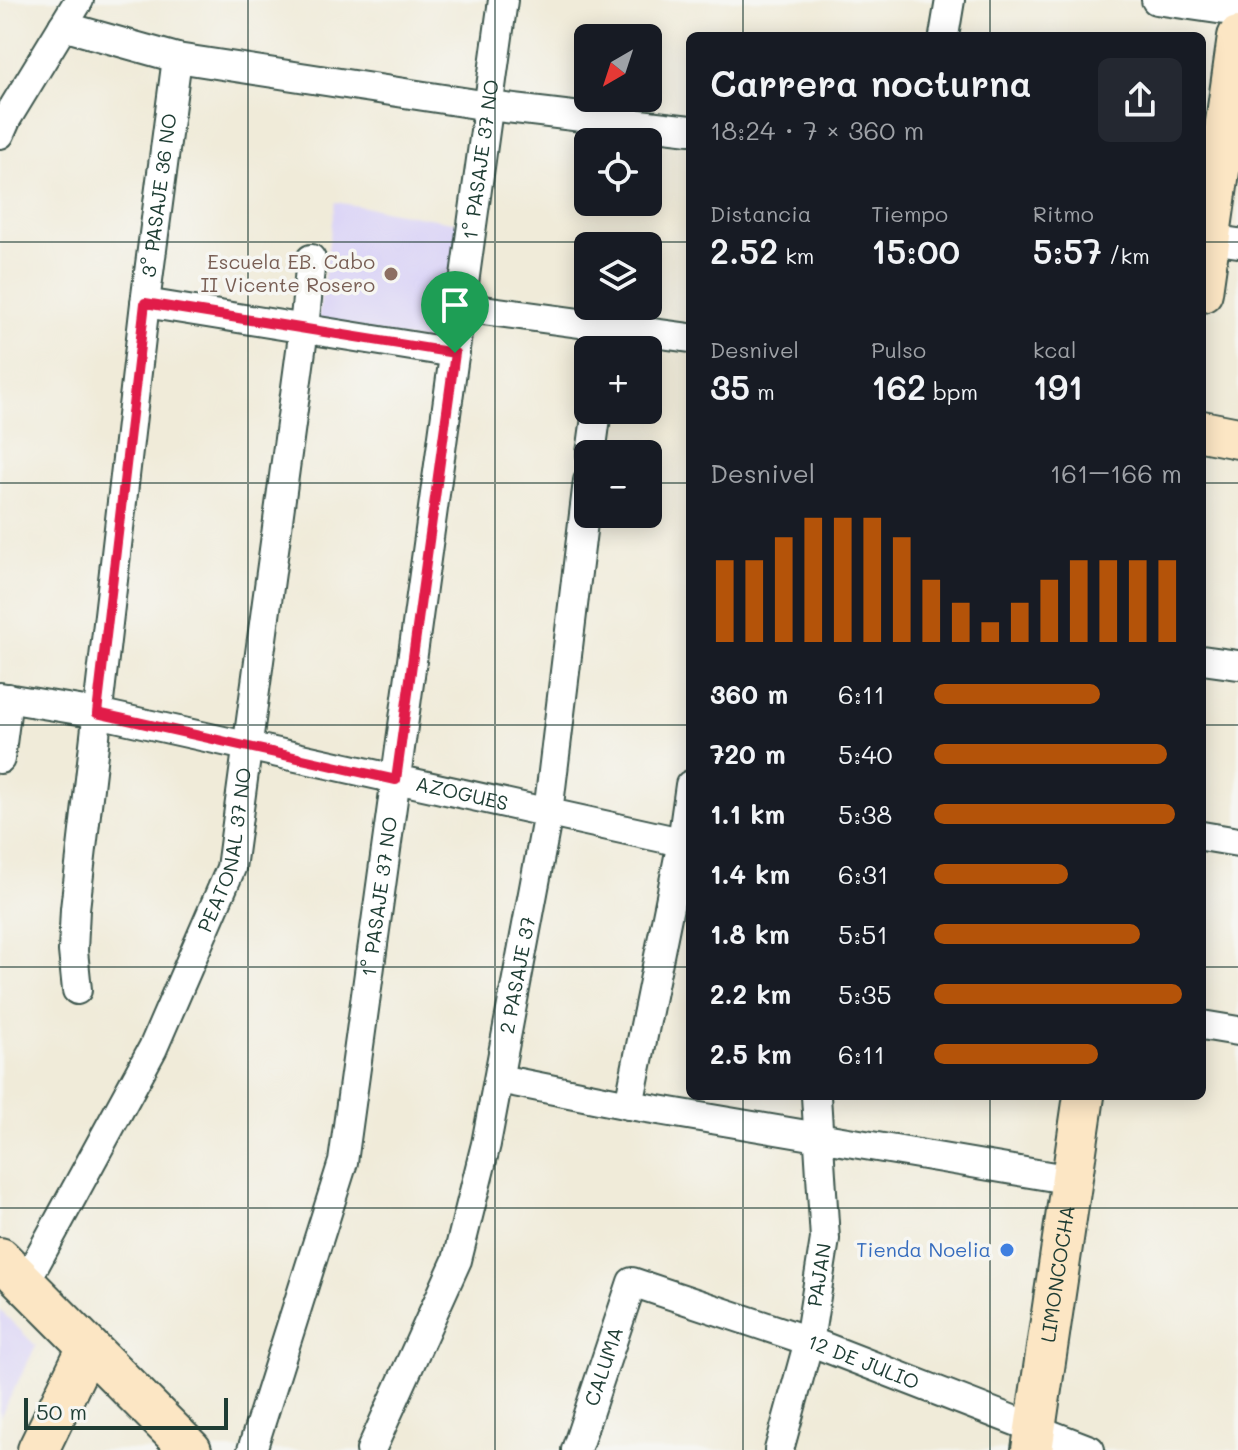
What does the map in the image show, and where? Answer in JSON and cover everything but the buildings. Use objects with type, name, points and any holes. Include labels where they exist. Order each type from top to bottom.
[{"type":"street","points":[[2,122],[79,0]]},
{"type":"street","name":"1° PASAJE 37 NO","points":[[252,1450],[343,1162],[503,0]]},
{"type":"street","points":[[945,32],[950,0]]},
{"type":"street","points":[[1156,0],[1238,12]]},
{"type":"street","points":[[63,26],[177,58],[489,106],[686,130]]},
{"type":"street","points":[[1206,282],[1223,241],[1209,178],[1237,51]]},
{"type":"street","name":"3° PASAJE 36 NO","points":[[77,990],[73,951],[75,909],[145,303],[177,58]]},
{"type":"street","name":"PEATONAL 37 NO","points":[[13,1270],[153,1048],[231,868],[311,259]]},
{"type":"street","points":[[145,303],[455,353]]},
{"type":"street","points":[[461,307],[596,336]]},
{"type":"street","points":[[662,338],[686,338]]},
{"type":"street","points":[[1206,432],[1238,438]]},
{"type":"street","name":"2 PASAJE 37","points":[[371,1450],[457,1260],[499,1079],[548,813],[582,528]]},
{"type":"street","points":[[1206,661],[1238,665]]},
{"type":"street","points":[[0,759],[4,698]]},
{"type":"street","name":"AZOGUES","points":[[4,698],[97,713],[686,843]]},
{"type":"street","points":[[1206,837],[1238,842]]},
{"type":"street","points":[[629,1105],[686,843]]},
{"type":"street","points":[[1206,1026],[1238,1031]]},
{"type":"street","points":[[499,1079],[629,1105],[1072,1180]]},
{"type":"street","name":"PAJAN","points":[[779,1450],[809,1341],[825,1239],[816,1100]]},
{"type":"street","name":"LIMONCOCHA","points":[[1034,1440],[1083,1100]]},
{"type":"street","points":[[13,1270],[191,1450]]},
{"type":"street","name":"12 DE JULIO","points":[[632,1282],[809,1341],[1034,1440],[1090,1450]]},
{"type":"street","name":"CALUMA","points":[[576,1450],[632,1282]]},
{"type":"street","points":[[38,1450],[88,1347]]},
{"type":"shaded area","name":"Escuela EB. Cabo II Vicente Rosero","points":[[335,202],[464,224],[448,344],[317,325]]},
{"type":"shaded area","points":[[0,1310],[36,1346],[0,1417]]},
{"type":"place","name":"Escuela EB. Cabo II Vicente Rosero","points":[[391,274]]},
{"type":"place","name":"Tienda Noelia","points":[[1007,1250]]},
{"type":"route","points":[[145,303],[455,353],[396,780],[97,713],[145,303]]}]
